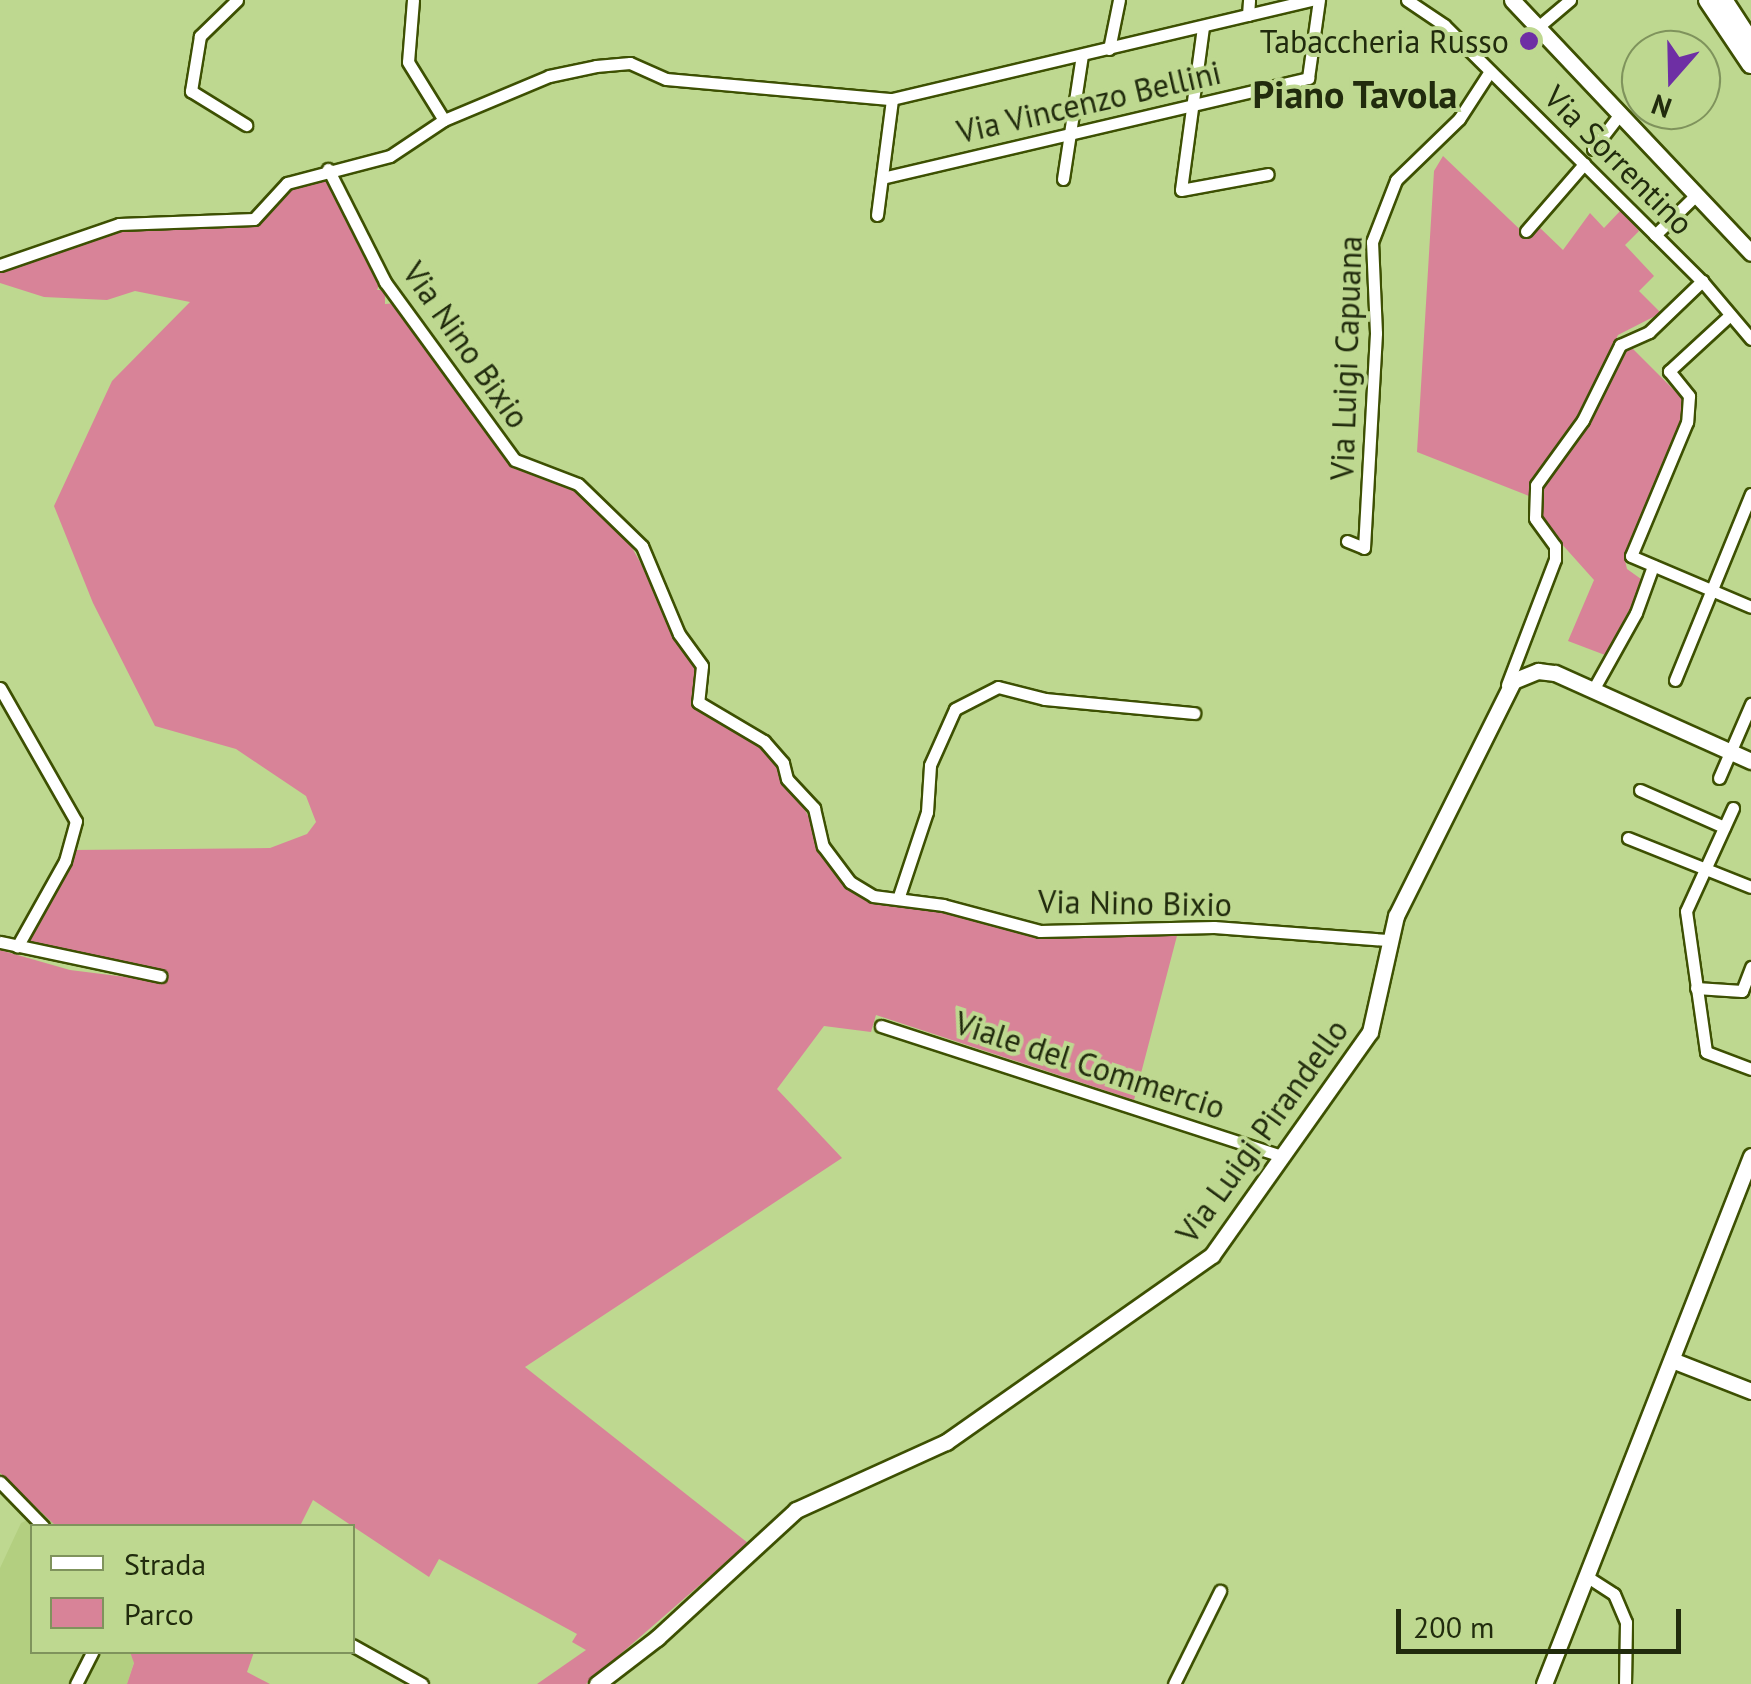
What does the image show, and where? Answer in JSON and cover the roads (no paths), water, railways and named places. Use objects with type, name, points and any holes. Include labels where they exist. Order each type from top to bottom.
[{"type":"main road","points":[[1708,0],[1751,64]]},
{"type":"main road","points":[[1723,0],[1751,43]]},
{"type":"street","points":[[237,0],[200,36],[191,90],[246,126]]},
{"type":"street","points":[[413,0],[408,62],[444,120]]},
{"type":"street","points":[[1109,49],[1118,0]]},
{"type":"street","points":[[1248,16],[1250,0]]},
{"type":"street","points":[[0,265],[119,224],[254,220],[287,182],[390,156],[444,120],[549,76],[596,66],[630,62],[666,79],[892,98],[1311,0]]},
{"type":"street","name":"Via Vincenzo Bellini","points":[[882,178],[1308,78],[1319,0]]},
{"type":"street","name":"Via Sorrentino","points":[[1407,0],[1444,25],[1702,281],[1751,339]]},
{"type":"street","points":[[1512,0],[1751,254]]},
{"type":"street","points":[[1538,27],[1570,0]]},
{"type":"street","points":[[1203,26],[1181,190],[1268,174]]},
{"type":"street","points":[[1063,178],[1082,55]]},
{"type":"street","name":"Via Luigi Capuana","points":[[1347,541],[1364,548],[1376,334],[1372,242],[1396,180],[1459,118],[1490,71]]},
{"type":"street","points":[[878,215],[892,98]]},
{"type":"street","points":[[1593,148],[1620,114]]},
{"type":"street","points":[[1526,231],[1584,164]]},
{"type":"street","name":"Via Nino Bixio","points":[[328,169],[386,282],[514,460],[578,484],[642,546],[678,634],[702,666],[698,702],[764,741],[783,763],[786,778],[814,808],[823,846],[850,882],[873,896],[1040,931],[1214,927],[1388,940]]},
{"type":"street","points":[[1655,235],[1697,194]]},
{"type":"street","name":"Via Luigi Pirandello","points":[[597,1684],[657,1638],[796,1510],[946,1442],[1212,1255],[1370,1032],[1388,940],[1504,691],[1555,560],[1556,546],[1534,518],[1536,485],[1584,420],[1620,345],[1649,332],[1702,281]]},
{"type":"street","points":[[1730,315],[1668,372],[1689,396],[1687,422],[1631,556],[1751,608]]},
{"type":"street","points":[[1676,680],[1751,494]]},
{"type":"street","points":[[1593,690],[1636,613],[1653,566]]},
{"type":"street","points":[[1518,654],[1546,671],[1751,761]]},
{"type":"street","points":[[1504,691],[1520,676],[1546,671]]},
{"type":"street","points":[[898,900],[927,812],[930,765],[955,709],[998,687],[1045,699],[1194,713]]},
{"type":"street","points":[[0,688],[76,821],[65,861],[17,947]]},
{"type":"street","points":[[1719,778],[1751,704]]},
{"type":"street","points":[[1640,790],[1724,827]]},
{"type":"street","points":[[1733,808],[1686,911],[1706,1052],[1751,1069]]},
{"type":"street","points":[[1628,838],[1751,887]]},
{"type":"street","points":[[0,943],[160,976]]},
{"type":"street","points":[[1696,988],[1742,990],[1751,967]]},
{"type":"street","name":"Viale del Commercio","points":[[880,1026],[1282,1156]]},
{"type":"street","points":[[1544,1684],[1751,1156]]},
{"type":"street","points":[[1672,1360],[1751,1391]]},
{"type":"street","points":[[0,1482],[41,1524]]},
{"type":"street","points":[[1586,1576],[1614,1594],[1626,1622],[1625,1684]]},
{"type":"street","points":[[1174,1684],[1220,1591]]},
{"type":"street","points":[[355,1647],[422,1684]]},
{"type":"street","points":[[76,1684],[91,1654]]},
{"type":"place","name":"Tabaccheria Russo","points":[[1529,41]]},
{"type":"district","name":"Piano Tavola","points":[[1355,94]]}]
